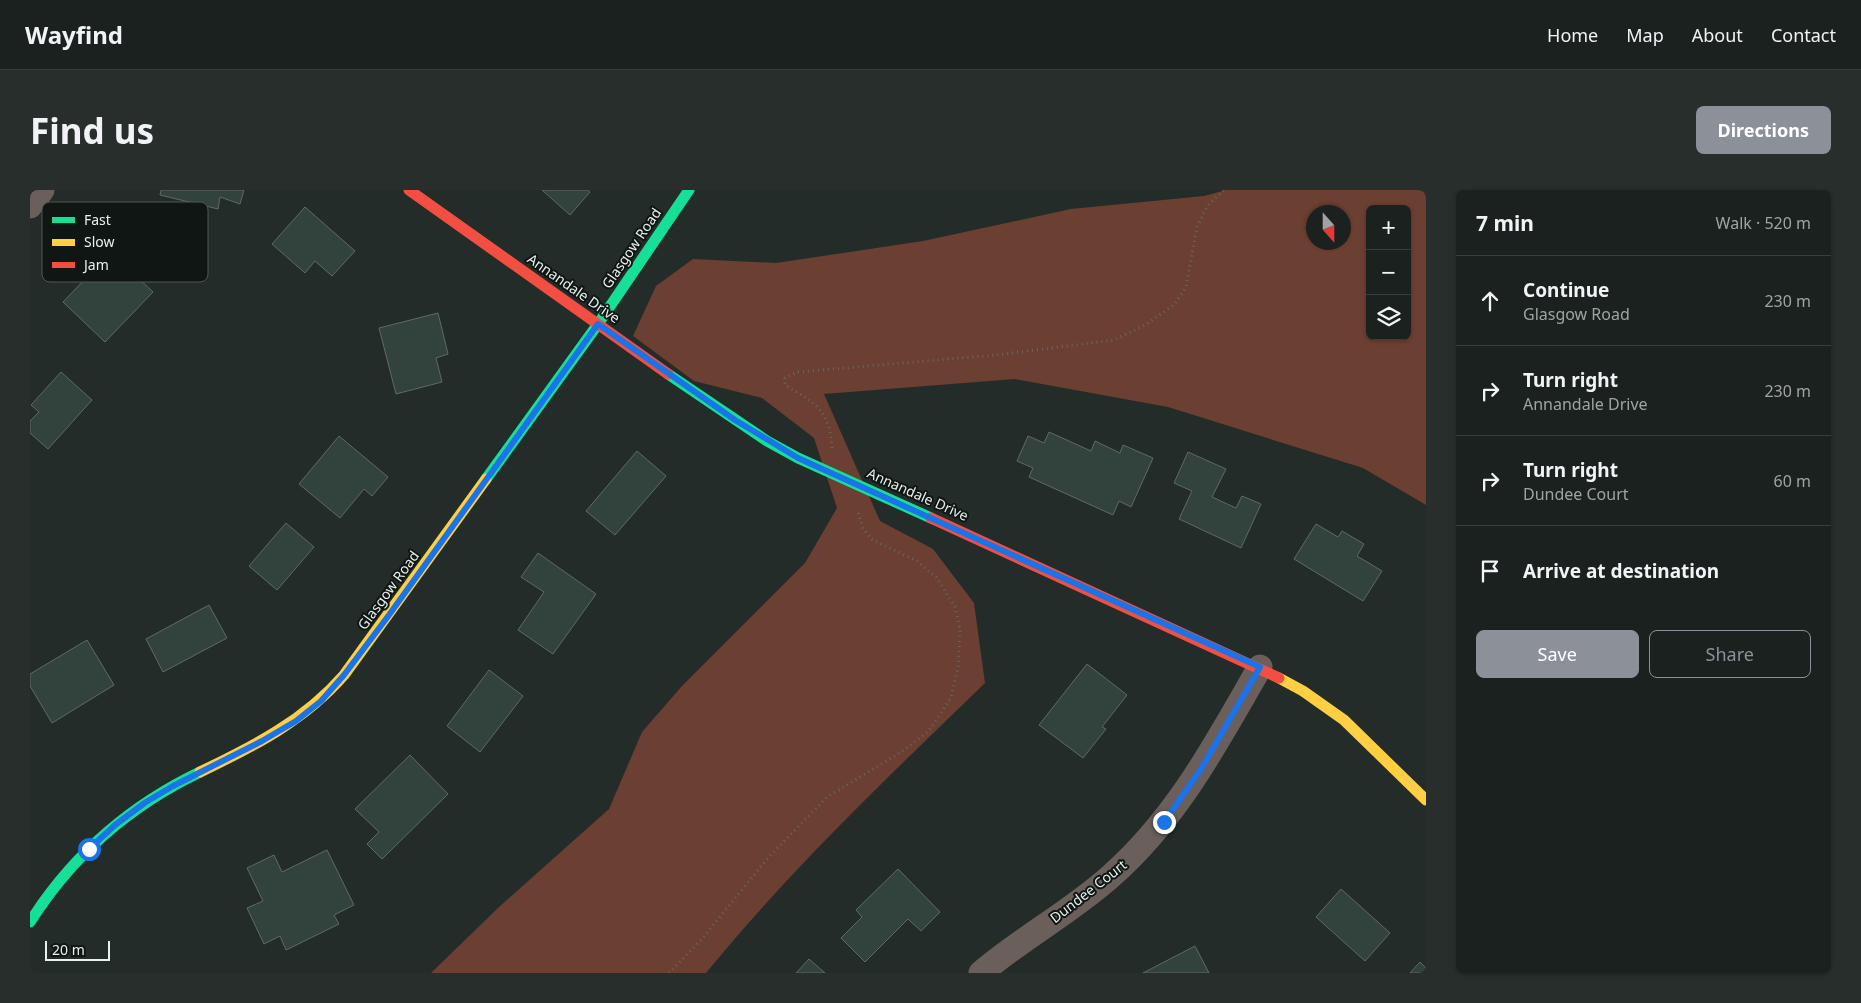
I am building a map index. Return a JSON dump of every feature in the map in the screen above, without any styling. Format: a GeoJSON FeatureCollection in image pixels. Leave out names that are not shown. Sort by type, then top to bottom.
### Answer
{"type":"FeatureCollection","features":[{"type":"Feature","properties":{"kind":"street"},"geometry":{"type":"LineString","coordinates":[[30,206],[42,190]]}},
{"type":"Feature","properties":{"kind":"street","name":"Annandale Drive"},"geometry":{"type":"LineString","coordinates":[[409,190],[735,420],[798,458],[1260,667],[1302,691],[1344,720],[1426,800]]}},
{"type":"Feature","properties":{"kind":"street","name":"Glasgow Road"},"geometry":{"type":"LineString","coordinates":[[30,922],[58,883],[89,849],[115,825],[173,786],[296,721],[321,701],[344,675],[389,615],[598,324],[689,190]]}},
{"type":"Feature","properties":{"kind":"street","name":"Dundee Court"},"geometry":{"type":"LineString","coordinates":[[981,973],[1008,950],[1110,877],[1143,846],[1164,822],[1201,769],[1260,667]]}},
{"type":"Feature","properties":{"kind":"path"},"geometry":{"type":"LineString","coordinates":[[832,456],[828,418],[808,398],[785,385],[785,378],[798,372],[996,355],[1114,340],[1146,324],[1175,304],[1186,287],[1197,227],[1208,205],[1224,190]]}},
{"type":"Feature","properties":{"kind":"path"},"geometry":{"type":"LineString","coordinates":[[669,973],[700,940],[768,858],[828,797],[898,754],[928,732],[951,698],[958,667],[960,631],[956,607],[937,578],[917,562],[871,539],[863,528],[857,507]]}},
{"type":"Feature","properties":{"kind":"shaded area"},"geometry":{"type":"Polygon","coordinates":[[[1226,190],[1426,190],[1426,505],[1363,468],[1168,407],[1015,379],[824,394],[880,521],[933,549],[974,603],[985,683],[806,860],[738,934],[706,973],[431,973],[499,907],[609,809],[642,732],[682,686],[805,563],[837,508],[814,438],[762,398],[694,381],[633,336],[656,286],[693,259],[776,263],[923,241],[1071,209],[1204,196],[1226,190]]]}},
{"type":"Feature","properties":{"kind":"building"},"geometry":{"type":"Polygon","coordinates":[[[161,190],[244,190],[240,204],[220,197],[218,209],[208,207],[208,202],[189,202],[160,195],[161,190]]]}},
{"type":"Feature","properties":{"kind":"building"},"geometry":{"type":"Polygon","coordinates":[[[542,190],[588,190],[590,192],[570,215],[542,190]]]}},
{"type":"Feature","properties":{"kind":"building"},"geometry":{"type":"Polygon","coordinates":[[[305,207],[355,251],[332,276],[315,261],[305,273],[272,244],[305,207]]]}},
{"type":"Feature","properties":{"kind":"building"},"geometry":{"type":"Polygon","coordinates":[[[82,282],[142,282],[153,292],[105,342],[63,302],[82,282]]]}},
{"type":"Feature","properties":{"kind":"building"},"geometry":{"type":"Polygon","coordinates":[[[438,313],[448,354],[436,358],[442,382],[396,394],[379,328],[438,313]]]}},
{"type":"Feature","properties":{"kind":"building"},"geometry":{"type":"Polygon","coordinates":[[[61,372],[92,400],[48,449],[30,433],[30,421],[39,412],[31,405],[61,372]]]}},
{"type":"Feature","properties":{"kind":"building"},"geometry":{"type":"Polygon","coordinates":[[[1049,432],[1091,451],[1095,441],[1120,453],[1123,445],[1153,458],[1131,507],[1119,501],[1113,515],[1029,477],[1033,468],[1017,461],[1028,436],[1044,443],[1049,432]]]}},
{"type":"Feature","properties":{"kind":"building"},"geometry":{"type":"Polygon","coordinates":[[[339,436],[388,477],[372,496],[364,489],[340,518],[299,484],[339,436]]]}},
{"type":"Feature","properties":{"kind":"building"},"geometry":{"type":"Polygon","coordinates":[[[637,451],[666,476],[615,535],[586,511],[637,451]]]}},
{"type":"Feature","properties":{"kind":"building"},"geometry":{"type":"Polygon","coordinates":[[[1188,452],[1226,469],[1212,497],[1236,508],[1242,496],[1261,504],[1241,548],[1179,519],[1192,491],[1174,483],[1188,452]]]}},
{"type":"Feature","properties":{"kind":"building"},"geometry":{"type":"Polygon","coordinates":[[[286,523],[314,547],[277,590],[249,566],[286,523]]]}},
{"type":"Feature","properties":{"kind":"building"},"geometry":{"type":"Polygon","coordinates":[[[1316,524],[1338,537],[1342,531],[1364,544],[1357,556],[1382,571],[1363,601],[1294,559],[1316,524]]]}},
{"type":"Feature","properties":{"kind":"building"},"geometry":{"type":"Polygon","coordinates":[[[538,553],[596,594],[553,654],[518,630],[544,592],[521,577],[538,553]]]}},
{"type":"Feature","properties":{"kind":"building"},"geometry":{"type":"Polygon","coordinates":[[[209,605],[227,638],[163,672],[146,639],[209,605]]]}},
{"type":"Feature","properties":{"kind":"building"},"geometry":{"type":"Polygon","coordinates":[[[87,640],[114,685],[52,723],[30,686],[30,674],[87,640]]]}},
{"type":"Feature","properties":{"kind":"building"},"geometry":{"type":"Polygon","coordinates":[[[1087,664],[1127,695],[1102,727],[1106,729],[1083,758],[1039,725],[1087,664]]]}},
{"type":"Feature","properties":{"kind":"building"},"geometry":{"type":"Polygon","coordinates":[[[489,670],[523,696],[480,752],[447,726],[489,670]]]}},
{"type":"Feature","properties":{"kind":"building"},"geometry":{"type":"Polygon","coordinates":[[[410,755],[448,794],[382,859],[367,844],[379,832],[355,809],[410,755]]]}},
{"type":"Feature","properties":{"kind":"building"},"geometry":{"type":"Polygon","coordinates":[[[327,850],[354,905],[334,915],[339,924],[286,950],[280,936],[264,944],[247,908],[263,901],[247,868],[274,855],[282,872],[327,850]]]}},
{"type":"Feature","properties":{"kind":"building"},"geometry":{"type":"Polygon","coordinates":[[[898,869],[940,912],[921,931],[908,919],[865,962],[841,938],[862,917],[856,910],[898,869]]]}},
{"type":"Feature","properties":{"kind":"building"},"geometry":{"type":"Polygon","coordinates":[[[1341,889],[1390,933],[1365,961],[1316,917],[1341,889]]]}},
{"type":"Feature","properties":{"kind":"building"},"geometry":{"type":"Polygon","coordinates":[[[1195,946],[1209,973],[1143,973],[1195,946]]]}},
{"type":"Feature","properties":{"kind":"building"},"geometry":{"type":"Polygon","coordinates":[[[809,959],[825,973],[796,973],[809,959]]]}},
{"type":"Feature","properties":{"kind":"building"},"geometry":{"type":"Polygon","coordinates":[[[1420,962],[1426,968],[1426,973],[1410,973],[1420,962]]]}},
{"type":"Feature","properties":{"kind":"traffic: fast"},"geometry":{"type":"LineString","coordinates":[[486,479],[598,324],[689,190]]}},
{"type":"Feature","properties":{"kind":"traffic: fast"},"geometry":{"type":"LineString","coordinates":[[668,374],[767,441],[798,458],[931,518]]}},
{"type":"Feature","properties":{"kind":"traffic: fast"},"geometry":{"type":"LineString","coordinates":[[30,922],[64,876],[104,835],[149,800],[200,772]]}},
{"type":"Feature","properties":{"kind":"traffic: slow"},"geometry":{"type":"LineString","coordinates":[[200,772],[277,731],[312,706],[329,691],[344,675],[486,479]]}},
{"type":"Feature","properties":{"kind":"traffic: slow"},"geometry":{"type":"LineString","coordinates":[[1279,678],[1303,691],[1344,720],[1426,800]]}},
{"type":"Feature","properties":{"kind":"traffic: jam"},"geometry":{"type":"LineString","coordinates":[[409,190],[668,374]]}},
{"type":"Feature","properties":{"kind":"traffic: jam"},"geometry":{"type":"LineString","coordinates":[[931,518],[1279,678]]}},
{"type":"Feature","properties":{"kind":"route"},"geometry":{"type":"LineString","coordinates":[[89,849],[115,825],[146,802],[173,786],[262,741],[296,721],[321,701],[344,675],[389,615],[598,324],[735,420],[798,458],[830,470],[1260,667],[1201,769],[1164,822]]}}]}
